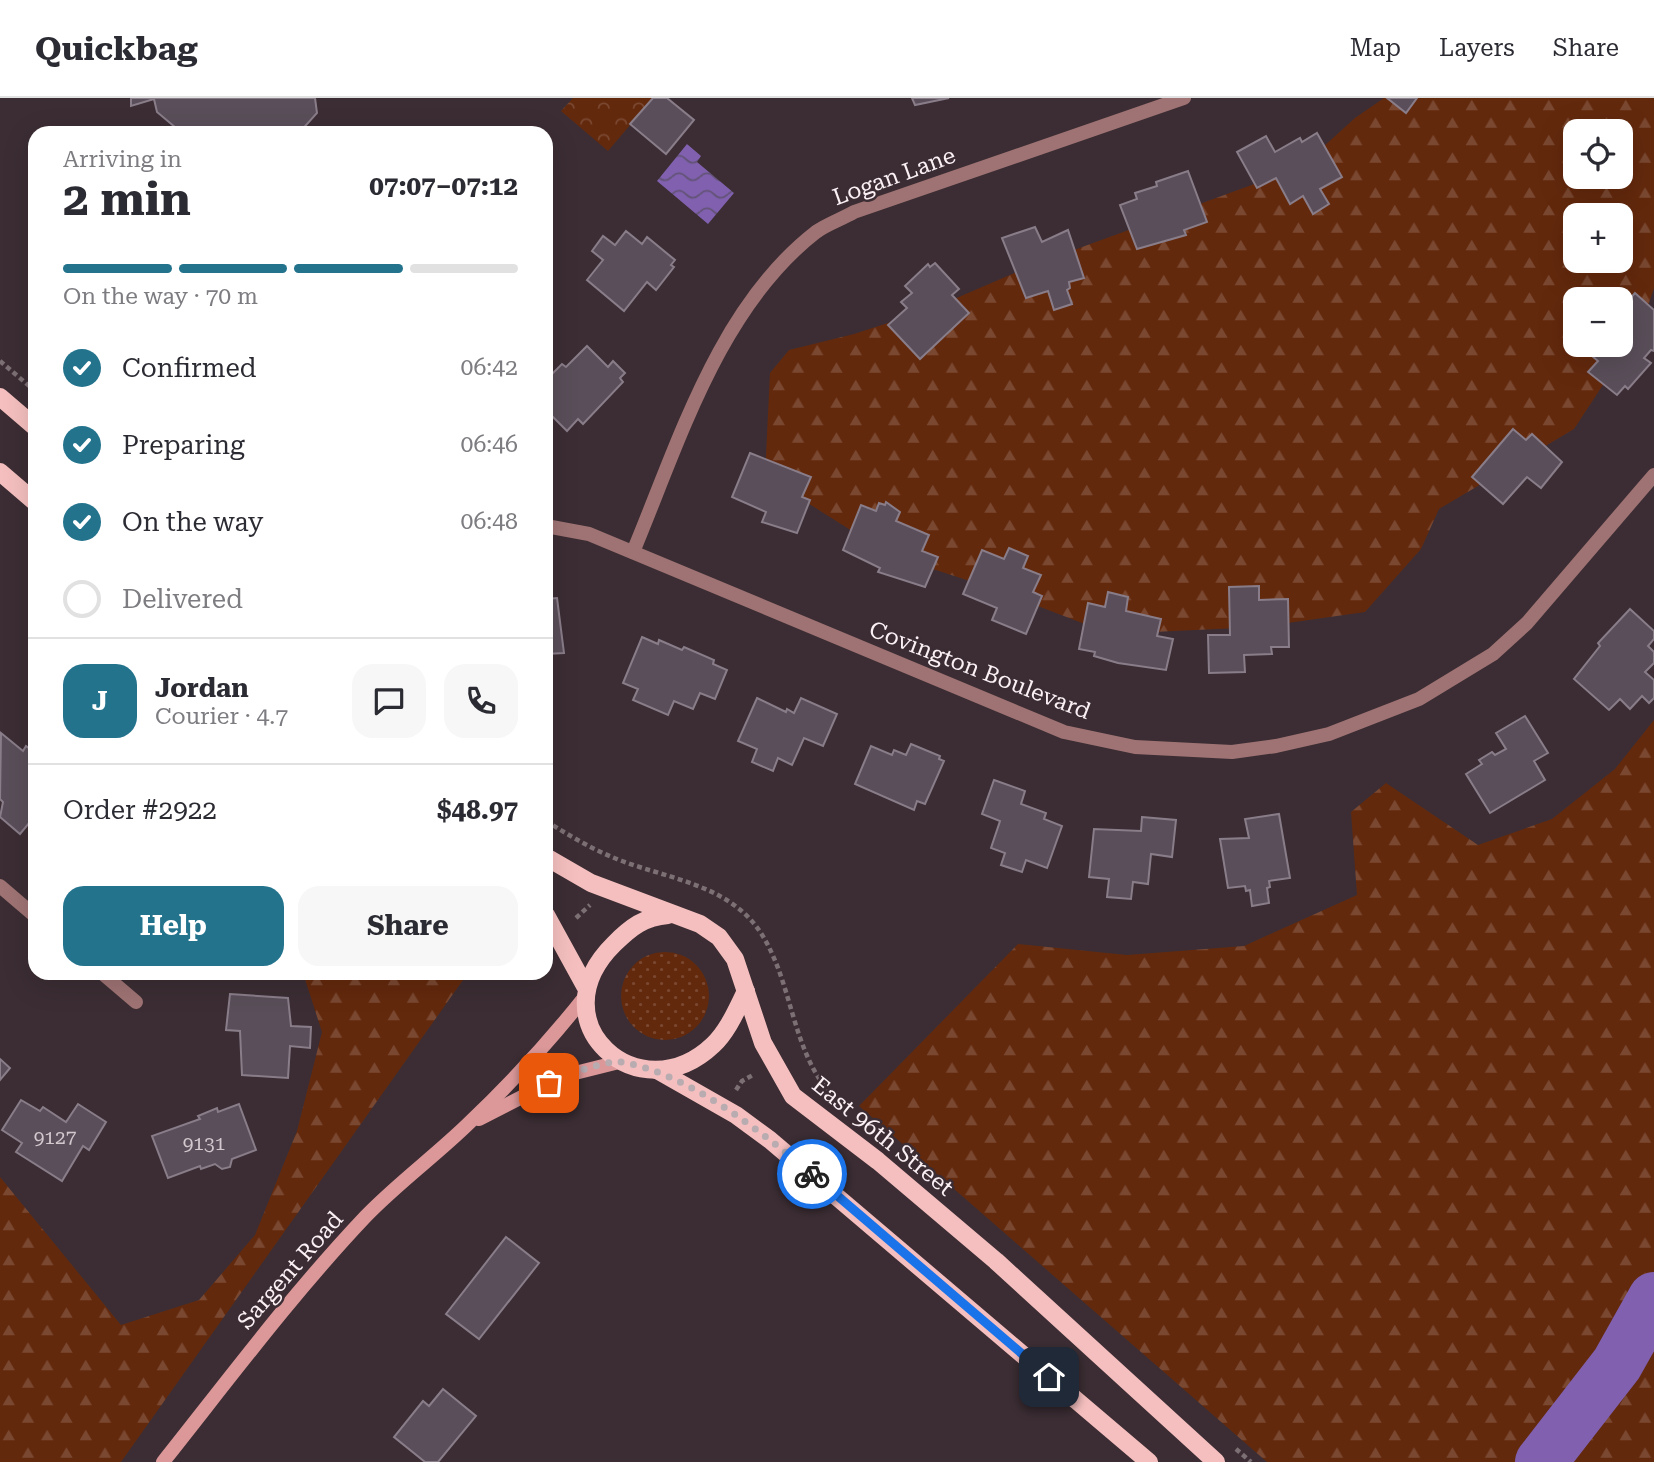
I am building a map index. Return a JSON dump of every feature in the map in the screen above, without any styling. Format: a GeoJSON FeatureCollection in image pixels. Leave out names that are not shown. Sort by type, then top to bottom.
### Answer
{"type":"FeatureCollection","features":[{"type":"Feature","properties":{"kind":"main road"},"geometry":{"type":"LineString","coordinates":[[0,397],[28,421]]}},
{"type":"Feature","properties":{"kind":"main road"},"geometry":{"type":"LineString","coordinates":[[0,472],[28,496]]}},
{"type":"Feature","properties":{"kind":"main road","name":"East 96th Street"},"geometry":{"type":"LineString","coordinates":[[553,861],[591,883],[710,929],[728,947],[768,1056],[793,1097],[878,1161],[996,1261],[1216,1462]]}},
{"type":"Feature","properties":{"kind":"main road"},"geometry":{"type":"LineString","coordinates":[[584,993],[601,957],[636,923],[652,916],[674,915]]}},
{"type":"Feature","properties":{"kind":"main road"},"geometry":{"type":"LineString","coordinates":[[553,929],[584,993],[596,1038],[619,1062],[657,1070],[736,1115],[763,1135],[1149,1462]]}},
{"type":"Feature","properties":{"kind":"main road"},"geometry":{"type":"LineString","coordinates":[[657,1070],[694,1058],[712,1046],[746,991]]}},
{"type":"Feature","properties":{"kind":"street","name":"Logan Lane"},"geometry":{"type":"LineString","coordinates":[[633,552],[737,316],[760,286],[818,230],[854,212],[1184,98]]}},
{"type":"Feature","properties":{"kind":"street","name":"Covington Boulevard"},"geometry":{"type":"LineString","coordinates":[[553,527],[589,534],[957,690],[1064,732],[1135,747],[1232,752],[1276,746],[1329,734],[1377,717],[1419,699],[1493,654],[1527,622],[1654,475]]}},
{"type":"Feature","properties":{"kind":"street"},"geometry":{"type":"LineString","coordinates":[[0,886],[28,910]]}},
{"type":"Feature","properties":{"kind":"street"},"geometry":{"type":"LineString","coordinates":[[110,980],[136,1002]]}},
{"type":"Feature","properties":{"kind":"street","name":"Sargent Road"},"geometry":{"type":"LineString","coordinates":[[163,1462],[274,1321],[348,1236],[405,1179],[468,1124],[559,1029],[584,993]]}},
{"type":"Feature","properties":{"kind":"street","name":"Sargent Road"},"geometry":{"type":"LineString","coordinates":[[468,1124],[563,1076],[619,1062]]}},
{"type":"Feature","properties":{"kind":"path"},"geometry":{"type":"LineString","coordinates":[[0,361],[28,385]]}},
{"type":"Feature","properties":{"kind":"path"},"geometry":{"type":"LineString","coordinates":[[553,825],[619,860],[721,895],[746,914],[766,941],[799,1038],[817,1075],[832,1096]]}},
{"type":"Feature","properties":{"kind":"path"},"geometry":{"type":"LineString","coordinates":[[576,918],[587,911],[590,904]]}},
{"type":"Feature","properties":{"kind":"path"},"geometry":{"type":"LineString","coordinates":[[735,1092],[742,1081],[753,1075]]}},
{"type":"Feature","properties":{"kind":"path"},"geometry":{"type":"LineString","coordinates":[[897,1143],[947,1185]]}},
{"type":"Feature","properties":{"kind":"path"},"geometry":{"type":"LineString","coordinates":[[1227,1441],[1251,1462]]}},
{"type":"Feature","properties":{"kind":"green space"},"geometry":{"type":"Polygon","coordinates":[[[573,98],[653,98],[608,151],[561,111],[573,98]]]}},
{"type":"Feature","properties":{"kind":"green space"},"geometry":{"type":"Polygon","coordinates":[[[1384,98],[1654,98],[1654,288],[1641,327],[1633,339],[1633,287],[1563,287],[1563,357],[1621,357],[1574,429],[1439,509],[1421,549],[1365,612],[1259,627],[1111,634],[988,587],[890,555],[765,476],[770,373],[789,350],[854,334],[931,309],[1033,265],[1301,167],[1355,118],[1384,98]]]}},
{"type":"Feature","properties":{"kind":"green space"},"geometry":{"type":"Polygon","coordinates":[[[1654,720],[1654,1462],[1267,1462],[859,1106],[1018,944],[1127,955],[1244,946],[1357,895],[1351,812],[1386,783],[1478,845],[1552,819],[1615,769],[1654,720]]]}},
{"type":"Feature","properties":{"kind":"green space"},"geometry":{"type":"Polygon","coordinates":[[[656,952],[674,952],[690,959],[702,971],[709,987],[709,1005],[702,1021],[690,1033],[674,1040],[656,1040],[640,1033],[628,1021],[621,1005],[621,987],[628,971],[640,959],[656,952]]]}},
{"type":"Feature","properties":{"kind":"green space"},"geometry":{"type":"Polygon","coordinates":[[[305,980],[463,980],[121,1462],[0,1462],[0,1177],[121,1325],[199,1300],[255,1235],[297,1131],[322,1032],[305,980]]]}},
{"type":"Feature","properties":{"kind":"water"},"geometry":{"type":"Polygon","coordinates":[[[687,144],[701,156],[697,162],[734,193],[708,224],[657,181],[687,144]]]}},
{"type":"Feature","properties":{"kind":"building"},"geometry":{"type":"Polygon","coordinates":[[[131,98],[315,98],[317,113],[305,126],[174,126],[157,112],[154,99],[131,106],[131,98]]]}},
{"type":"Feature","properties":{"kind":"building"},"geometry":{"type":"Polygon","coordinates":[[[653,98],[667,98],[694,120],[666,154],[630,124],[653,98]]]}},
{"type":"Feature","properties":{"kind":"building"},"geometry":{"type":"Polygon","coordinates":[[[912,98],[949,98],[915,105],[912,98]]]}},
{"type":"Feature","properties":{"kind":"building"},"geometry":{"type":"Polygon","coordinates":[[[1387,98],[1417,98],[1406,113],[1387,98]]]}},
{"type":"Feature","properties":{"kind":"building"},"geometry":{"type":"Polygon","coordinates":[[[1317,133],[1342,177],[1320,189],[1329,204],[1313,214],[1303,196],[1290,204],[1276,178],[1257,188],[1237,152],[1266,136],[1275,152],[1300,138],[1302,142],[1317,133]]]}},
{"type":"Feature","properties":{"kind":"building"},"geometry":{"type":"Polygon","coordinates":[[[1188,171],[1207,222],[1184,230],[1186,235],[1137,249],[1120,205],[1137,199],[1135,193],[1157,186],[1156,182],[1188,171]]]}},
{"type":"Feature","properties":{"kind":"building"},"geometry":{"type":"Polygon","coordinates":[[[1035,227],[1042,242],[1068,230],[1084,278],[1069,282],[1070,288],[1067,290],[1072,304],[1054,310],[1048,291],[1026,298],[1002,238],[1035,227]]]}},
{"type":"Feature","properties":{"kind":"building"},"geometry":{"type":"Polygon","coordinates":[[[626,231],[642,244],[647,237],[675,260],[671,265],[674,267],[656,290],[647,282],[624,311],[587,280],[603,260],[592,251],[603,236],[615,245],[626,231]]]}},
{"type":"Feature","properties":{"kind":"building"},"geometry":{"type":"Polygon","coordinates":[[[935,263],[959,289],[952,295],[969,313],[920,359],[888,325],[907,308],[901,302],[912,293],[905,286],[928,264],[930,267],[935,263]]]}},
{"type":"Feature","properties":{"kind":"building"},"geometry":{"type":"Polygon","coordinates":[[[1635,293],[1654,310],[1654,351],[1651,350],[1644,358],[1651,363],[1628,389],[1625,386],[1617,395],[1588,372],[1598,361],[1593,357],[1633,357],[1635,293]]]}},
{"type":"Feature","properties":{"kind":"building"},"geometry":{"type":"Polygon","coordinates":[[[587,346],[608,367],[613,361],[625,373],[620,378],[623,382],[583,424],[578,419],[567,431],[553,417],[553,373],[562,364],[566,367],[587,346]]]}},
{"type":"Feature","properties":{"kind":"building"},"geometry":{"type":"Polygon","coordinates":[[[1513,429],[1526,440],[1532,434],[1562,462],[1541,488],[1527,477],[1503,504],[1472,477],[1513,429]]]}},
{"type":"Feature","properties":{"kind":"building"},"geometry":{"type":"Polygon","coordinates":[[[750,453],[811,477],[802,497],[810,500],[797,533],[762,522],[766,512],[732,497],[750,453]]]}},
{"type":"Feature","properties":{"kind":"building"},"geometry":{"type":"Polygon","coordinates":[[[886,502],[900,512],[896,521],[929,535],[922,551],[938,557],[925,587],[878,572],[880,568],[843,550],[861,505],[876,511],[879,503],[885,505],[886,502]]]}},
{"type":"Feature","properties":{"kind":"building"},"geometry":{"type":"Polygon","coordinates":[[[1009,548],[1028,556],[1023,568],[1041,575],[1033,592],[1042,596],[1026,634],[992,620],[997,608],[963,594],[982,550],[1004,559],[1009,548]]]}},
{"type":"Feature","properties":{"kind":"building"},"geometry":{"type":"Polygon","coordinates":[[[1259,586],[1259,600],[1288,599],[1289,647],[1271,647],[1272,654],[1244,655],[1245,672],[1209,673],[1208,635],[1230,635],[1229,587],[1259,586]]]}},
{"type":"Feature","properties":{"kind":"building"},"geometry":{"type":"Polygon","coordinates":[[[1108,592],[1128,597],[1126,611],[1161,619],[1157,636],[1173,639],[1166,670],[1118,663],[1094,656],[1095,652],[1079,649],[1088,603],[1105,607],[1108,592]]]}},
{"type":"Feature","properties":{"kind":"building"},"geometry":{"type":"Polygon","coordinates":[[[553,598],[557,598],[564,653],[553,654],[553,598]]]}},
{"type":"Feature","properties":{"kind":"building"},"geometry":{"type":"Polygon","coordinates":[[[1630,609],[1654,631],[1654,639],[1648,646],[1654,652],[1654,663],[1645,672],[1654,680],[1654,698],[1649,703],[1642,696],[1630,709],[1620,699],[1609,710],[1574,679],[1600,646],[1598,643],[1630,609]]]}},
{"type":"Feature","properties":{"kind":"building"},"geometry":{"type":"Polygon","coordinates":[[[642,637],[658,644],[659,640],[682,650],[684,647],[714,660],[713,664],[727,670],[715,699],[700,693],[693,709],[674,701],[668,715],[633,700],[638,689],[623,683],[642,637]]]}},
{"type":"Feature","properties":{"kind":"building"},"geometry":{"type":"Polygon","coordinates":[[[757,698],[794,713],[801,698],[837,714],[823,746],[804,738],[792,765],[778,758],[773,771],[752,762],[757,749],[738,741],[757,698]]]}},
{"type":"Feature","properties":{"kind":"building"},"geometry":{"type":"Polygon","coordinates":[[[1525,716],[1548,753],[1534,761],[1545,780],[1490,813],[1466,774],[1482,764],[1479,760],[1492,752],[1495,755],[1506,749],[1496,733],[1525,716]]]}},
{"type":"Feature","properties":{"kind":"building"},"geometry":{"type":"Polygon","coordinates":[[[1,733],[23,751],[26,746],[28,748],[28,824],[20,834],[0,817],[3,802],[0,799],[1,733]]]}},
{"type":"Feature","properties":{"kind":"building"},"geometry":{"type":"Polygon","coordinates":[[[911,744],[940,756],[939,759],[944,761],[925,804],[917,801],[914,810],[855,784],[871,746],[892,755],[894,750],[906,755],[911,744]]]}},
{"type":"Feature","properties":{"kind":"building"},"geometry":{"type":"Polygon","coordinates":[[[994,780],[1025,791],[1021,804],[1046,813],[1044,819],[1062,826],[1047,868],[1026,860],[1022,872],[1001,865],[1005,853],[991,848],[1000,821],[982,814],[994,780]]]}},
{"type":"Feature","properties":{"kind":"building"},"geometry":{"type":"Polygon","coordinates":[[[1279,814],[1290,878],[1269,881],[1269,903],[1252,906],[1250,890],[1246,891],[1245,886],[1228,888],[1220,839],[1249,838],[1245,819],[1279,814]]]}},
{"type":"Feature","properties":{"kind":"building"},"geometry":{"type":"Polygon","coordinates":[[[1142,817],[1176,820],[1172,857],[1151,854],[1148,884],[1133,882],[1131,899],[1107,897],[1109,879],[1089,877],[1094,829],[1141,831],[1142,817]]]}},
{"type":"Feature","properties":{"kind":"building"},"geometry":{"type":"Polygon","coordinates":[[[230,994],[288,998],[291,1026],[311,1027],[310,1048],[290,1046],[288,1078],[242,1075],[240,1031],[226,1030],[230,994]]]}},
{"type":"Feature","properties":{"kind":"building"},"geometry":{"type":"Polygon","coordinates":[[[0,1059],[10,1068],[0,1080],[0,1059]]]}},
{"type":"Feature","properties":{"kind":"building"},"geometry":{"type":"Polygon","coordinates":[[[21,1100],[40,1111],[43,1107],[66,1122],[78,1104],[106,1122],[89,1150],[83,1146],[62,1181],[16,1152],[22,1143],[2,1130],[21,1100]]]}},
{"type":"Feature","properties":{"kind":"building"},"geometry":{"type":"Polygon","coordinates":[[[239,1104],[256,1150],[232,1159],[230,1167],[222,1169],[215,1164],[201,1169],[200,1166],[168,1178],[152,1136],[200,1119],[198,1116],[217,1108],[218,1112],[239,1104]]]}},
{"type":"Feature","properties":{"kind":"building"},"geometry":{"type":"Polygon","coordinates":[[[506,1237],[539,1263],[479,1339],[446,1314],[506,1237]]]}},
{"type":"Feature","properties":{"kind":"building"},"geometry":{"type":"Polygon","coordinates":[[[443,1389],[476,1416],[438,1462],[425,1462],[394,1437],[423,1401],[429,1406],[443,1389]]]}},
{"type":"Feature","properties":{"kind":"waterway"},"geometry":{"type":"LineString","coordinates":[[1541,1462],[1617,1364],[1654,1298]]}},
{"type":"Feature","properties":{"kind":"way so far"},"geometry":{"type":"LineString","coordinates":[[549,1083],[563,1076],[619,1062],[657,1070],[736,1115],[812,1174]]}},
{"type":"Feature","properties":{"kind":"route"},"geometry":{"type":"LineString","coordinates":[[812,1174],[1049,1377]]}}]}
